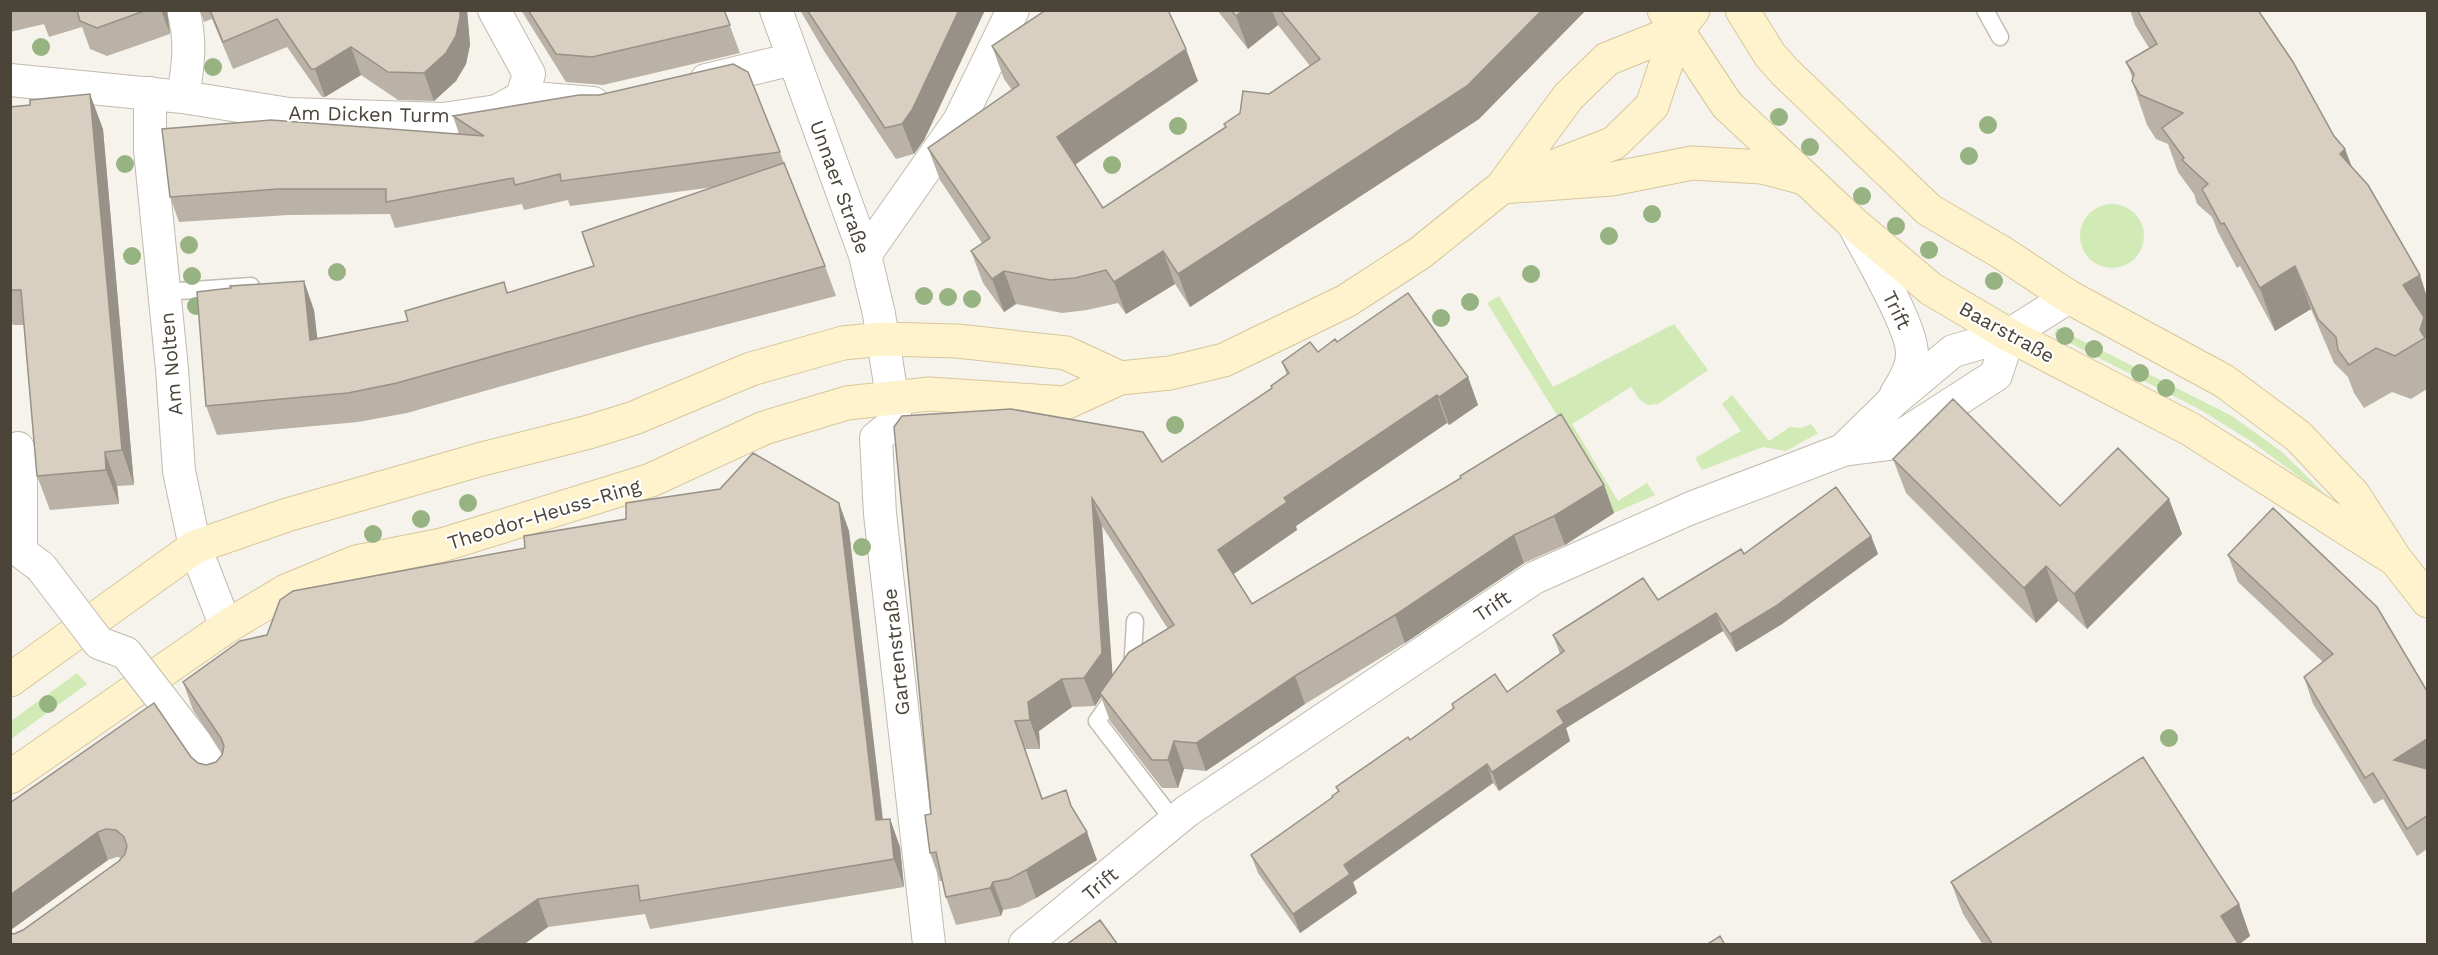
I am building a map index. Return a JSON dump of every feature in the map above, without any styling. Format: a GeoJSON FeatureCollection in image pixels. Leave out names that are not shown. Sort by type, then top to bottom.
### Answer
{"type":"FeatureCollection","features":[{"type":"Feature","properties":{"kind":"main road","name":"Baarstraße"},"geometry":{"type":"LineString","coordinates":[[1742,10],[1765,48],[1785,72],[1929,210],[2001,252],[2069,297],[2224,381],[2298,436],[2352,494],[2396,560],[2427,601]]}},
{"type":"Feature","properties":{"kind":"main road","name":"Baarstraße"},"geometry":{"type":"LineString","coordinates":[[1678,17],[1727,105],[1853,223],[1931,288],[2009,335],[2190,429],[2396,560]]}},
{"type":"Feature","properties":{"kind":"main road","name":"Theodor-Heuss-Ring"},"geometry":{"type":"LineString","coordinates":[[10,680],[195,547],[297,512],[482,459],[589,432],[634,417],[751,369],[843,343],[929,394],[1065,403],[1120,378],[1170,373],[1224,360],[1346,301],[1420,254],[1502,187],[1568,97],[1607,59],[1678,17]]}},
{"type":"Feature","properties":{"kind":"main road","name":"Theodor-Heuss-Ring"},"geometry":{"type":"LineString","coordinates":[[1502,187],[1614,143],[1652,106],[1678,17]]}},
{"type":"Feature","properties":{"kind":"main road"},"geometry":{"type":"LineString","coordinates":[[1502,187],[1612,179],[1692,163],[1762,167],[1803,178]]}},
{"type":"Feature","properties":{"kind":"main road","name":"Theodor-Heuss-Ring"},"geometry":{"type":"LineString","coordinates":[[10,777],[226,627],[286,591],[356,562],[442,545],[651,480],[764,428],[847,404],[888,368],[957,341],[1066,353],[1120,378]]}},
{"type":"Feature","properties":{"kind":"street"},"geometry":{"type":"LineString","coordinates":[[183,10],[188,27],[189,60],[183,97]]}},
{"type":"Feature","properties":{"kind":"street"},"geometry":{"type":"LineString","coordinates":[[494,10],[529,74],[522,97],[604,103],[616,101]]}},
{"type":"Feature","properties":{"kind":"street","name":"Unnaer Straße"},"geometry":{"type":"LineString","coordinates":[[776,10],[865,255],[888,368]]}},
{"type":"Feature","properties":{"kind":"street"},"geometry":{"type":"LineString","coordinates":[[865,255],[959,121],[1013,10]]}},
{"type":"Feature","properties":{"kind":"street"},"geometry":{"type":"LineString","coordinates":[[674,88],[793,59]]}},
{"type":"Feature","properties":{"kind":"street","name":"Am Dicken Turm"},"geometry":{"type":"LineString","coordinates":[[10,80],[183,97],[289,114],[443,119],[497,111],[522,97]]}},
{"type":"Feature","properties":{"kind":"street","name":"Am Nolten"},"geometry":{"type":"LineString","coordinates":[[150,93],[150,150],[165,292],[179,471],[195,547],[226,627]]}},
{"type":"Feature","properties":{"kind":"street","name":"Trift"},"geometry":{"type":"LineString","coordinates":[[1853,223],[1909,333],[1912,356],[1905,378],[1893,400]]}},
{"type":"Feature","properties":{"kind":"street","name":"Trift"},"geometry":{"type":"LineString","coordinates":[[1843,450],[1893,400],[1953,351],[2009,335],[2069,297]]}},
{"type":"Feature","properties":{"kind":"street","name":"Trift"},"geometry":{"type":"LineString","coordinates":[[1025,945],[1187,811],[1534,578],[1691,508],[1843,450],[1889,444],[1996,375],[2009,335]]}},
{"type":"Feature","properties":{"kind":"street","name":"Gartenstraße"},"geometry":{"type":"LineString","coordinates":[[888,368],[896,422],[876,438],[880,514],[929,945]]}},
{"type":"Feature","properties":{"kind":"street"},"geometry":{"type":"LineString","coordinates":[[17,458],[38,519]]}},
{"type":"Feature","properties":{"kind":"street"},"geometry":{"type":"LineString","coordinates":[[17,458],[21,552],[41,567],[99,643],[126,653],[195,742],[216,775]]}},
{"type":"Feature","properties":{"kind":"lane"},"geometry":{"type":"LineString","coordinates":[[1987,14],[2000,37]]}},
{"type":"Feature","properties":{"kind":"lane"},"geometry":{"type":"LineString","coordinates":[[165,292],[268,284]]}},
{"type":"Feature","properties":{"kind":"lane"},"geometry":{"type":"LineString","coordinates":[[1135,621],[1132,672],[1097,720],[1174,821]]}},
{"type":"Feature","properties":{"kind":"green space"},"geometry":{"type":"Polygon","coordinates":[[[2112,204],[2130,210],[2138,218],[2144,236],[2138,254],[2130,262],[2112,268],[2094,262],[2086,254],[2080,236],[2086,218],[2094,210],[2112,204]]]}},
{"type":"Feature","properties":{"kind":"green space"},"geometry":{"type":"Polygon","coordinates":[[[1499,296],[1553,387],[1674,324],[1708,370],[1658,404],[1648,405],[1640,400],[1631,387],[1572,424],[1618,501],[1647,483],[1655,495],[1614,513],[1571,442],[1567,431],[1487,303],[1499,296]]]}},
{"type":"Feature","properties":{"kind":"green space"},"geometry":{"type":"Polygon","coordinates":[[[2057,328],[2232,416],[2282,452],[2331,500],[2252,442],[2201,410],[2054,335],[2057,328]]]}},
{"type":"Feature","properties":{"kind":"green space"},"geometry":{"type":"Polygon","coordinates":[[[1732,395],[1769,441],[1790,427],[1801,428],[1811,424],[1818,433],[1786,451],[1763,447],[1702,470],[1695,458],[1741,431],[1722,404],[1732,395]]]}},
{"type":"Feature","properties":{"kind":"green space"},"geometry":{"type":"Polygon","coordinates":[[[77,673],[87,684],[11,739],[11,721],[77,673]]]}},
{"type":"Feature","properties":{"kind":"building"},"geometry":{"type":"Polygon","coordinates":[[[77,10],[147,10],[97,28],[80,21],[77,10]]]}},
{"type":"Feature","properties":{"kind":"building"},"geometry":{"type":"Polygon","coordinates":[[[210,10],[460,10],[460,17],[456,36],[446,53],[424,73],[388,72],[351,47],[315,69],[311,69],[277,19],[223,42],[210,10]]]}},
{"type":"Feature","properties":{"kind":"building"},"geometry":{"type":"Polygon","coordinates":[[[528,10],[724,10],[730,25],[592,57],[556,54],[528,10]]]}},
{"type":"Feature","properties":{"kind":"building"},"geometry":{"type":"Polygon","coordinates":[[[807,10],[959,10],[912,110],[902,124],[885,128],[807,10]]]}},
{"type":"Feature","properties":{"kind":"building"},"geometry":{"type":"Polygon","coordinates":[[[1046,10],[1168,10],[1186,49],[1057,137],[1103,208],[1226,127],[1224,124],[1240,113],[1243,91],[1269,94],[1320,59],[1280,10],[1542,10],[1467,86],[1178,274],[1163,251],[1114,282],[1106,270],[1075,278],[1050,280],[1004,271],[992,279],[971,251],[990,238],[928,148],[1019,85],[992,46],[1046,10]]]}},
{"type":"Feature","properties":{"kind":"building"},"geometry":{"type":"Polygon","coordinates":[[[1231,10],[1243,10],[1236,16],[1231,10]]]}},
{"type":"Feature","properties":{"kind":"building"},"geometry":{"type":"Polygon","coordinates":[[[2137,10],[2258,10],[2293,62],[2334,136],[2345,149],[2340,154],[2368,185],[2420,275],[2403,285],[2424,317],[2420,330],[2425,338],[2395,356],[2376,348],[2349,365],[2338,350],[2336,337],[2318,319],[2295,266],[2260,288],[2202,189],[2208,184],[2182,160],[2184,158],[2162,128],[2183,113],[2140,95],[2132,81],[2134,74],[2126,62],[2157,44],[2137,10]]]}},
{"type":"Feature","properties":{"kind":"building"},"geometry":{"type":"Polygon","coordinates":[[[733,64],[748,72],[780,152],[561,181],[560,174],[515,185],[513,178],[386,202],[386,189],[278,189],[170,197],[162,129],[271,120],[484,136],[453,116],[579,95],[599,95],[733,64]]]}},
{"type":"Feature","properties":{"kind":"building"},"geometry":{"type":"Polygon","coordinates":[[[90,94],[122,450],[105,452],[106,470],[37,476],[21,290],[10,290],[10,107],[30,105],[30,100],[90,94]]]}},
{"type":"Feature","properties":{"kind":"building"},"geometry":{"type":"Polygon","coordinates":[[[784,163],[825,266],[397,383],[348,393],[206,406],[197,292],[231,288],[230,286],[304,281],[310,340],[408,321],[405,311],[504,282],[507,293],[594,266],[582,232],[784,163]]]}},
{"type":"Feature","properties":{"kind":"building"},"geometry":{"type":"Polygon","coordinates":[[[1408,293],[1468,377],[1439,397],[1437,395],[1284,498],[1287,502],[1218,550],[1252,604],[1461,478],[1460,476],[1561,414],[1604,485],[1554,516],[1514,535],[1395,615],[1295,676],[1196,743],[1174,741],[1168,760],[1152,760],[1100,693],[1129,652],[1174,625],[1092,498],[1102,653],[1084,678],[1062,679],[1028,702],[1030,720],[1015,721],[1042,799],[1066,790],[1071,806],[1087,832],[1026,870],[1009,879],[993,882],[990,888],[946,897],[936,852],[930,853],[925,815],[931,814],[894,427],[902,416],[1011,409],[1143,432],[1162,462],[1272,388],[1271,386],[1289,373],[1282,362],[1310,342],[1318,352],[1335,339],[1337,342],[1408,293]]]}},
{"type":"Feature","properties":{"kind":"building"},"geometry":{"type":"Polygon","coordinates":[[[1953,399],[2060,506],[2118,448],[2169,499],[2074,594],[2046,566],[2024,588],[1893,459],[1953,399]]]}},
{"type":"Feature","properties":{"kind":"building"},"geometry":{"type":"Polygon","coordinates":[[[753,453],[839,503],[876,820],[890,819],[894,859],[640,901],[638,885],[538,899],[471,945],[10,945],[10,933],[14,934],[23,930],[119,861],[125,854],[127,846],[124,837],[116,830],[106,829],[98,832],[10,895],[10,803],[154,703],[191,757],[198,763],[206,765],[216,762],[222,755],[224,746],[221,738],[183,682],[240,641],[267,635],[280,600],[293,591],[525,548],[524,536],[626,519],[626,503],[720,489],[753,453]]]}},
{"type":"Feature","properties":{"kind":"building"},"geometry":{"type":"Polygon","coordinates":[[[1836,487],[1871,536],[1776,606],[1730,634],[1716,613],[1557,711],[1564,723],[1492,772],[1487,764],[1344,865],[1350,874],[1293,914],[1251,855],[1333,797],[1339,791],[1336,787],[1408,737],[1410,740],[1454,708],[1452,704],[1495,674],[1507,692],[1564,651],[1553,635],[1643,578],[1658,600],[1741,549],[1744,554],[1836,487]]]}},
{"type":"Feature","properties":{"kind":"building"},"geometry":{"type":"Polygon","coordinates":[[[2273,508],[2377,607],[2427,691],[2427,739],[2394,760],[2427,769],[2427,816],[2407,829],[2373,773],[2365,778],[2304,677],[2333,654],[2228,555],[2273,508]]]}},
{"type":"Feature","properties":{"kind":"building"},"geometry":{"type":"Polygon","coordinates":[[[2143,757],[2239,904],[2221,916],[2239,945],[1993,945],[1951,882],[2143,757]]]}},
{"type":"Feature","properties":{"kind":"building"},"geometry":{"type":"Polygon","coordinates":[[[1100,920],[1118,945],[1066,945],[1100,920]]]}},
{"type":"Feature","properties":{"kind":"building"},"geometry":{"type":"Polygon","coordinates":[[[1720,936],[1725,945],[1706,945],[1720,936]]]}}]}
